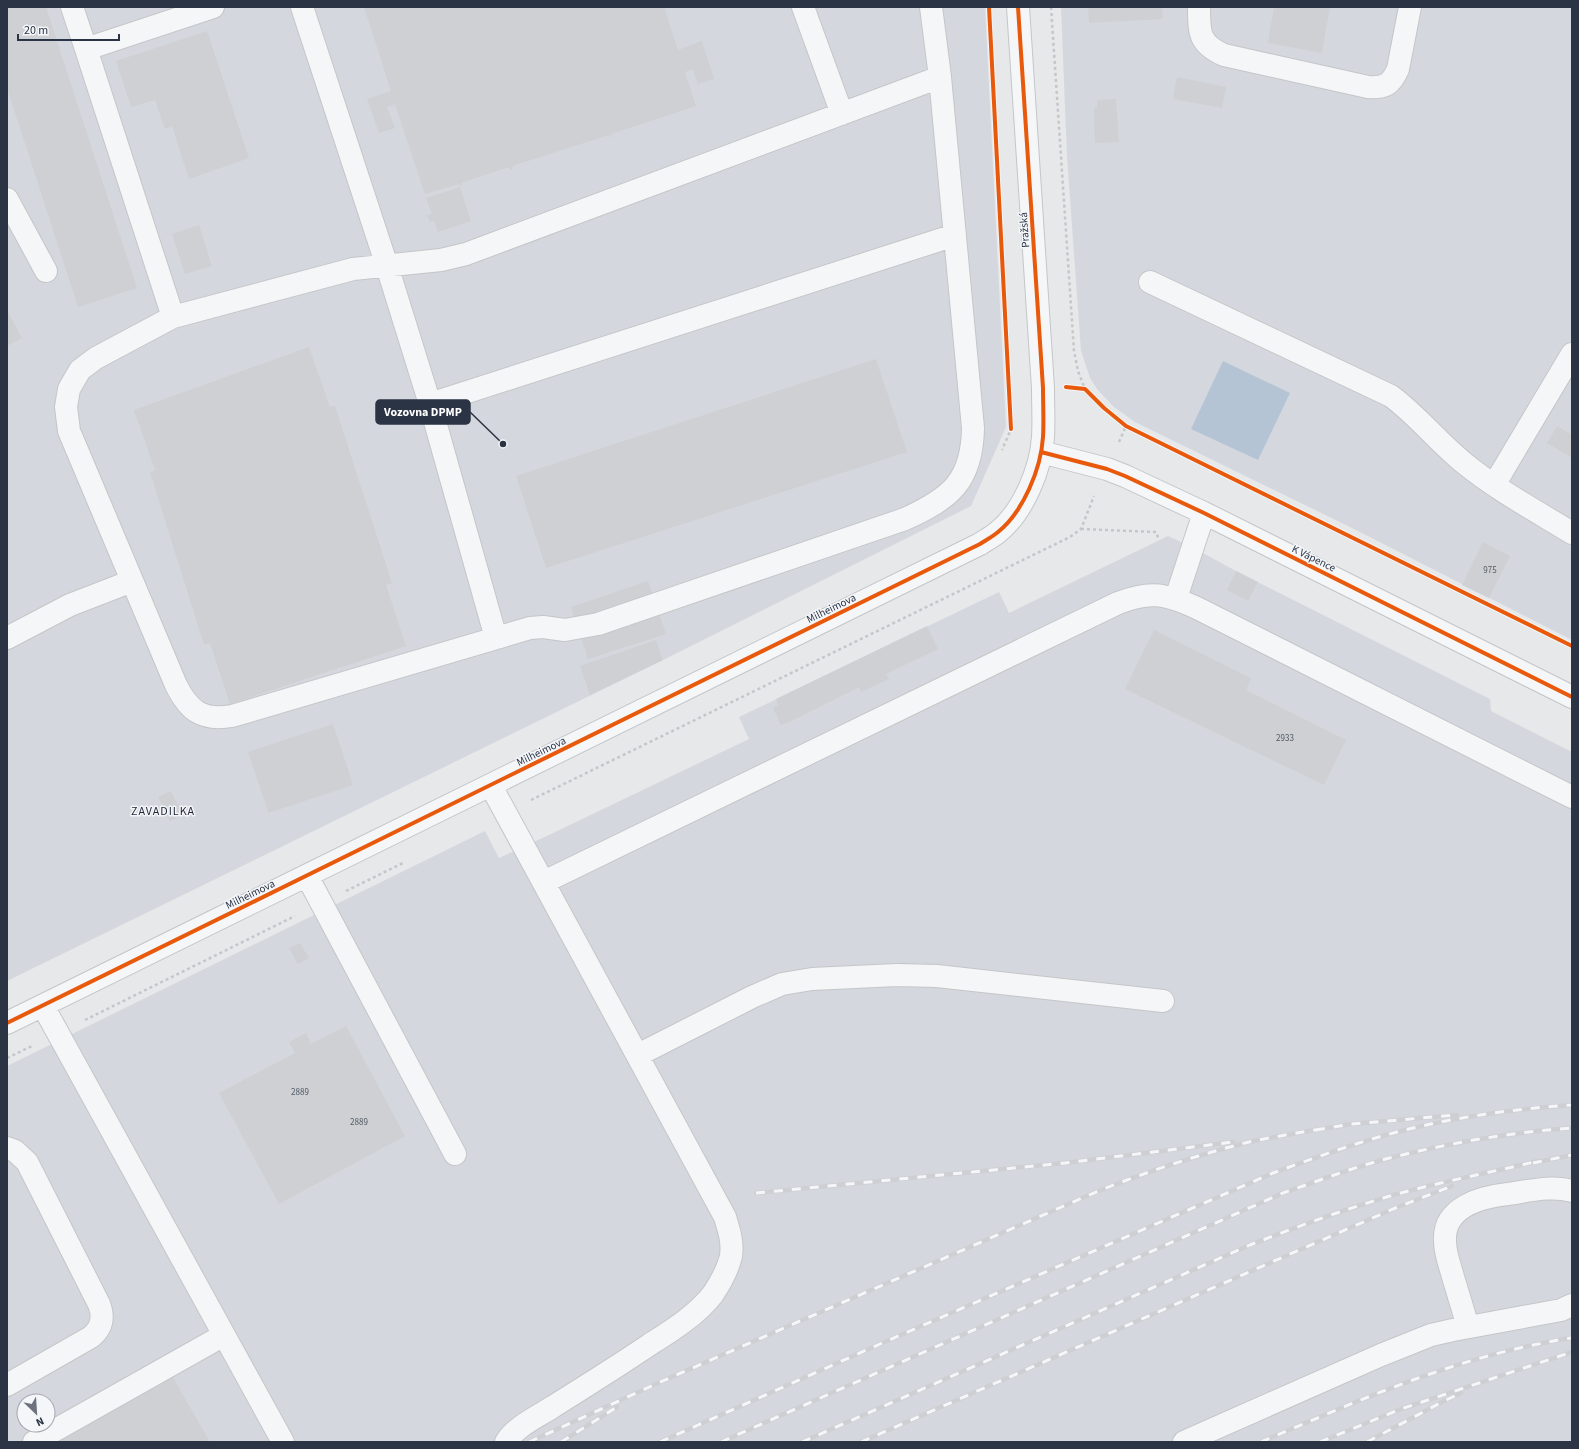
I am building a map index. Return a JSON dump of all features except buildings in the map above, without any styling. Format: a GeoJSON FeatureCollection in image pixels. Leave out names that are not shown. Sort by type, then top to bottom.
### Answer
{"type":"FeatureCollection","features":[{"type":"Feature","properties":{"kind":"street"},"geometry":{"type":"LineString","coordinates":[[72,7],[173,317]]}},
{"type":"Feature","properties":{"kind":"street"},"geometry":{"type":"LineString","coordinates":[[86,49],[212,7]]}},
{"type":"Feature","properties":{"kind":"street"},"geometry":{"type":"LineString","coordinates":[[302,7],[387,266],[430,404],[496,638]]}},
{"type":"Feature","properties":{"kind":"street"},"geometry":{"type":"LineString","coordinates":[[804,7],[842,114]]}},
{"type":"Feature","properties":{"kind":"street"},"geometry":{"type":"LineString","coordinates":[[931,7],[940,77],[974,428],[973,443],[966,470],[960,480],[942,499],[929,508],[905,519],[598,624],[565,630],[544,627],[530,628],[232,716],[221,718],[202,716],[187,704],[180,695],[69,431],[66,407],[69,389],[80,370],[96,358],[173,317],[353,269],[442,260],[466,254],[940,77]]}},
{"type":"Feature","properties":{"kind":"street","name":"Pražská"},"geometry":{"type":"LineString","coordinates":[[1018,7],[1043,388],[1043,439],[1041,452]]}},
{"type":"Feature","properties":{"kind":"street"},"geometry":{"type":"LineString","coordinates":[[1200,7],[1200,31],[1204,42],[1213,50],[1224,55],[1368,87],[1379,88],[1388,84],[1394,78],[1398,69],[1410,7]]}},
{"type":"Feature","properties":{"kind":"street"},"geometry":{"type":"LineString","coordinates":[[7,199],[46,271]]}},
{"type":"Feature","properties":{"kind":"street"},"geometry":{"type":"LineString","coordinates":[[430,404],[955,235]]}},
{"type":"Feature","properties":{"kind":"street"},"geometry":{"type":"LineString","coordinates":[[1150,282],[1391,396],[1405,406],[1464,463],[1494,485],[1572,533]]}},
{"type":"Feature","properties":{"kind":"street"},"geometry":{"type":"LineString","coordinates":[[1494,485],[1572,354]]}},
{"type":"Feature","properties":{"kind":"street","name":"K Vápence"},"geometry":{"type":"LineString","coordinates":[[1041,452],[1107,469],[1204,513],[1572,697]]}},
{"type":"Feature","properties":{"kind":"street","name":"Milheimova"},"geometry":{"type":"LineString","coordinates":[[7,1023],[980,544],[998,532],[1012,517],[1023,500],[1032,481],[1041,452]]}},
{"type":"Feature","properties":{"kind":"street"},"geometry":{"type":"LineString","coordinates":[[1176,598],[1204,513]]}},
{"type":"Feature","properties":{"kind":"street"},"geometry":{"type":"LineString","coordinates":[[7,638],[70,605],[132,581]]}},
{"type":"Feature","properties":{"kind":"street"},"geometry":{"type":"LineString","coordinates":[[544,882],[1118,603],[1135,596],[1153,594],[1176,598],[1572,797]]}},
{"type":"Feature","properties":{"kind":"street"},"geometry":{"type":"LineString","coordinates":[[491,786],[725,1217],[731,1236],[731,1255],[725,1274],[712,1295],[688,1318],[614,1369],[523,1426],[509,1437],[506,1442]]}},
{"type":"Feature","properties":{"kind":"street"},"geometry":{"type":"LineString","coordinates":[[307,876],[455,1154]]}},
{"type":"Feature","properties":{"kind":"street"},"geometry":{"type":"LineString","coordinates":[[638,1055],[752,996],[782,984],[812,979],[897,975],[937,976],[1163,1001]]}},
{"type":"Feature","properties":{"kind":"street"},"geometry":{"type":"LineString","coordinates":[[43,1006],[282,1442]]}},
{"type":"Feature","properties":{"kind":"street"},"geometry":{"type":"LineString","coordinates":[[7,1148],[15,1151],[27,1162],[99,1304],[102,1316],[100,1328],[91,1337],[7,1384]]}},
{"type":"Feature","properties":{"kind":"street"},"geometry":{"type":"LineString","coordinates":[[1468,1327],[1446,1254],[1446,1227],[1454,1214],[1470,1203],[1496,1195],[1553,1188],[1572,1191]]}},
{"type":"Feature","properties":{"kind":"street"},"geometry":{"type":"LineString","coordinates":[[1184,1442],[1395,1349],[1431,1335],[1561,1310],[1572,1306]]}},
{"type":"Feature","properties":{"kind":"street"},"geometry":{"type":"LineString","coordinates":[[34,1442],[224,1336]]}},
{"type":"Feature","properties":{"kind":"path"},"geometry":{"type":"LineString","coordinates":[[1051,7],[1074,351],[1078,371],[1085,389],[1104,408],[1126,426],[1572,646]]}},
{"type":"Feature","properties":{"kind":"path"},"geometry":{"type":"LineString","coordinates":[[998,179],[1011,428],[999,457]]}},
{"type":"Feature","properties":{"kind":"path"},"geometry":{"type":"LineString","coordinates":[[1066,387],[1085,389]]}},
{"type":"Feature","properties":{"kind":"path"},"geometry":{"type":"LineString","coordinates":[[1081,529],[1156,532],[1159,540]]}},
{"type":"Feature","properties":{"kind":"shaded area"},"geometry":{"type":"Polygon","coordinates":[[[7,7],[985,7],[1006,427],[971,506],[663,660],[7,981],[7,7]]]}},
{"type":"Feature","properties":{"kind":"shaded area"},"geometry":{"type":"Polygon","coordinates":[[[1061,7],[1572,7],[1572,640],[1350,527],[1135,422],[1114,407],[1097,389],[1090,378],[1081,351],[1067,156],[1061,7]]]}},
{"type":"Feature","properties":{"kind":"shaded area"},"geometry":{"type":"Polygon","coordinates":[[[1168,536],[1490,699],[1491,711],[1572,752],[1572,1442],[7,1442],[7,1066],[485,831],[499,858],[551,834],[749,739],[739,717],[999,592],[1009,613],[1168,536]]]}},
{"type":"Feature","properties":{"kind":"water"},"geometry":{"type":"Polygon","coordinates":[[[1223,361],[1290,393],[1258,460],[1191,429],[1223,361]]]}},
{"type":"Feature","properties":{"kind":"railway"},"geometry":{"type":"LineString","coordinates":[[660,1442],[880,1344],[1273,1173],[1319,1156],[1381,1136],[1441,1122],[1484,1114],[1572,1105]]}},
{"type":"Feature","properties":{"kind":"railway"},"geometry":{"type":"LineString","coordinates":[[1316,1130],[1351,1124],[1457,1115]]}},
{"type":"Feature","properties":{"kind":"railway"},"geometry":{"type":"LineString","coordinates":[[721,1442],[1283,1193],[1369,1164],[1419,1151],[1506,1135],[1572,1128]]}},
{"type":"Feature","properties":{"kind":"railway"},"geometry":{"type":"LineString","coordinates":[[529,1442],[658,1383],[1096,1192],[1172,1164],[1210,1152],[1258,1140],[1321,1129]]}},
{"type":"Feature","properties":{"kind":"railway"},"geometry":{"type":"LineString","coordinates":[[756,1193],[1065,1163],[1233,1142]]}},
{"type":"Feature","properties":{"kind":"railway"},"geometry":{"type":"LineString","coordinates":[[1533,1163],[1572,1155]]}},
{"type":"Feature","properties":{"kind":"railway"},"geometry":{"type":"LineString","coordinates":[[802,1442],[1267,1238],[1390,1196],[1427,1186],[1538,1161]]}},
{"type":"Feature","properties":{"kind":"railway"},"geometry":{"type":"LineString","coordinates":[[861,1442],[1393,1209],[1452,1186]]}},
{"type":"Feature","properties":{"kind":"railway"},"geometry":{"type":"LineString","coordinates":[[1261,1442],[1361,1400],[1429,1374],[1498,1353],[1572,1338]]}},
{"type":"Feature","properties":{"kind":"railway"},"geometry":{"type":"LineString","coordinates":[[1320,1442],[1401,1409],[1572,1352]]}},
{"type":"Feature","properties":{"kind":"railway"},"geometry":{"type":"LineString","coordinates":[[1367,1442],[1461,1393]]}},
{"type":"Feature","properties":{"kind":"railway"},"geometry":{"type":"LineString","coordinates":[[561,1442],[617,1407]]}},
{"type":"Feature","properties":{"kind":"cycle path"},"geometry":{"type":"LineString","coordinates":[[989,7],[1011,429]]}},
{"type":"Feature","properties":{"kind":"cycle path"},"geometry":{"type":"LineString","coordinates":[[7,1023],[980,544],[996,534],[1007,523],[1023,502],[1029,489],[1039,463],[1043,437],[1043,388],[1018,7]]}},
{"type":"Feature","properties":{"kind":"cycle path"},"geometry":{"type":"LineString","coordinates":[[1066,387],[1085,389],[1104,408],[1126,426],[1572,646]]}},
{"type":"Feature","properties":{"kind":"cycle path"},"geometry":{"type":"LineString","coordinates":[[1041,452],[1107,469],[1125,476],[1204,513],[1572,697]]}},
{"type":"Feature","properties":{"kind":"place","name":"Vozovna DPMP"},"geometry":{"type":"Point","coordinates":[503,444]}},
{"type":"Feature","properties":{"kind":"district","name":"ZAVADILKA"},"geometry":{"type":"Point","coordinates":[163,811]}}]}
